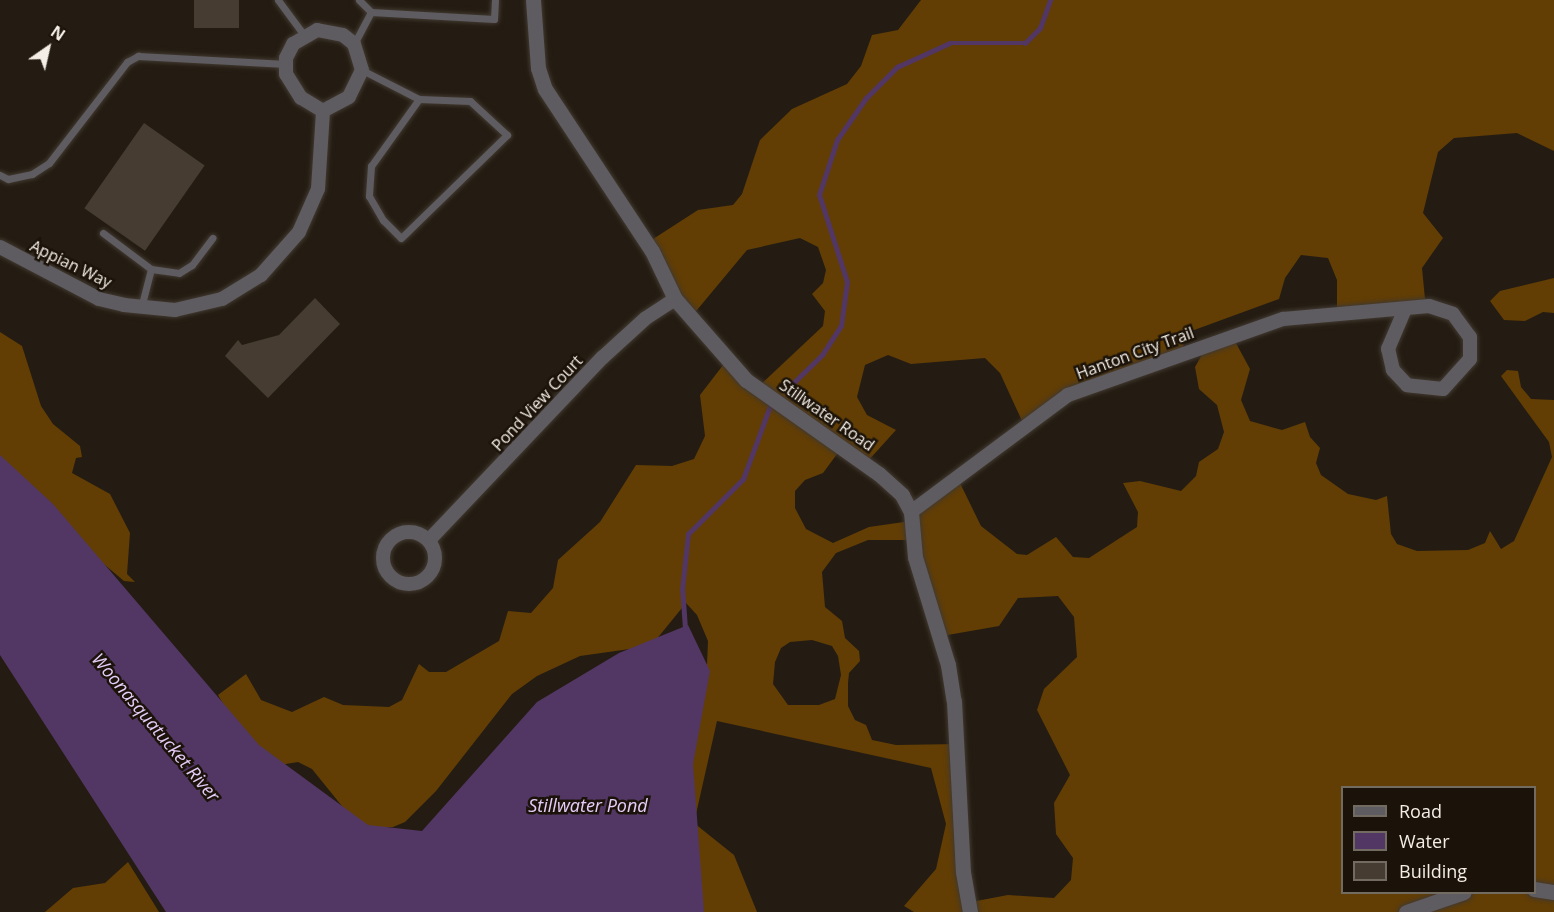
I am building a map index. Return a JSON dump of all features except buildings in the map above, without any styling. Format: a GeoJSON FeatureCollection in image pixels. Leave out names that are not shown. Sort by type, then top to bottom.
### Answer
{"type":"FeatureCollection","features":[{"type":"Feature","properties":{"kind":"street","name":"Stillwater Road"},"geometry":{"type":"LineString","coordinates":[[533,0],[538,68],[545,88],[652,250],[675,299],[746,380],[879,474],[902,495],[911,512],[915,557],[948,664],[954,701],[963,872],[970,912]]}},
{"type":"Feature","properties":{"kind":"street"},"geometry":{"type":"LineString","coordinates":[[328,30],[354,44],[362,70],[349,97],[323,111],[289,85],[286,64],[293,44],[304,35],[328,30]]}},
{"type":"Feature","properties":{"kind":"street","name":"Appian Way"},"geometry":{"type":"LineString","coordinates":[[0,247],[99,299],[141,308],[175,310],[222,299],[261,275],[282,256],[299,232],[318,189],[323,111]]}},
{"type":"Feature","properties":{"kind":"street","name":"Pond View Court"},"geometry":{"type":"LineString","coordinates":[[430,539],[602,358],[646,318],[675,299]]}},
{"type":"Feature","properties":{"kind":"street"},"geometry":{"type":"LineString","coordinates":[[1429,306],[1453,314],[1470,337],[1470,359],[1443,389],[1407,385],[1393,370],[1388,349],[1405,309],[1429,306]]}},
{"type":"Feature","properties":{"kind":"street","name":"Hanton City Trail"},"geometry":{"type":"LineString","coordinates":[[911,512],[1068,395],[1283,319],[1405,309]]}},
{"type":"Feature","properties":{"kind":"street"},"geometry":{"type":"LineString","coordinates":[[1536,889],[1554,892]]}},
{"type":"Feature","properties":{"kind":"street"},"geometry":{"type":"LineString","coordinates":[[1406,912],[1458,894]]}},
{"type":"Feature","properties":{"kind":"lane"},"geometry":{"type":"LineString","coordinates":[[278,0],[304,35]]}},
{"type":"Feature","properties":{"kind":"lane"},"geometry":{"type":"LineString","coordinates":[[359,0],[371,12],[494,19],[495,0]]}},
{"type":"Feature","properties":{"kind":"lane"},"geometry":{"type":"LineString","coordinates":[[354,44],[371,12]]}},
{"type":"Feature","properties":{"kind":"lane"},"geometry":{"type":"LineString","coordinates":[[0,175],[8,179],[32,174],[49,163],[127,62],[138,56],[286,64]]}},
{"type":"Feature","properties":{"kind":"lane"},"geometry":{"type":"LineString","coordinates":[[362,70],[419,99],[470,101],[507,135],[401,238],[383,220],[369,196],[370,166],[419,99]]}},
{"type":"Feature","properties":{"kind":"lane"},"geometry":{"type":"LineString","coordinates":[[103,233],[151,269],[179,273],[192,265],[213,238]]}},
{"type":"Feature","properties":{"kind":"lane"},"geometry":{"type":"LineString","coordinates":[[141,308],[151,269]]}},
{"type":"Feature","properties":{"kind":"shaded area"},"geometry":{"type":"Polygon","coordinates":[[[921,0],[1554,0],[1554,151],[1517,133],[1454,138],[1438,152],[1423,213],[1443,238],[1422,268],[1426,309],[1337,312],[1337,280],[1328,258],[1301,255],[1285,278],[1279,299],[1186,333],[1182,352],[1070,393],[1023,423],[1000,373],[985,358],[911,364],[888,355],[865,365],[857,397],[867,415],[896,430],[867,462],[843,446],[823,473],[805,480],[795,491],[795,508],[806,529],[833,543],[869,527],[911,521],[958,479],[981,526],[1017,554],[1027,555],[1056,537],[1073,557],[1089,558],[1137,527],[1138,512],[1123,483],[1140,481],[1181,491],[1196,476],[1199,462],[1218,449],[1224,432],[1217,405],[1199,389],[1195,367],[1209,342],[1231,334],[1250,369],[1241,400],[1250,421],[1282,430],[1305,422],[1310,437],[1320,448],[1316,463],[1321,475],[1348,494],[1376,500],[1387,496],[1391,534],[1397,544],[1417,551],[1468,550],[1485,543],[1490,531],[1501,549],[1514,541],[1552,457],[1549,442],[1501,376],[1507,370],[1518,371],[1521,387],[1531,399],[1554,400],[1554,912],[914,912],[904,906],[936,869],[946,824],[931,768],[717,721],[694,823],[734,855],[757,912],[700,912],[669,809],[707,665],[708,641],[697,615],[686,603],[651,646],[580,656],[537,676],[512,694],[436,791],[405,822],[393,827],[371,828],[346,811],[312,769],[298,762],[267,767],[253,755],[218,695],[246,674],[261,700],[292,712],[324,697],[343,705],[389,707],[402,700],[419,664],[429,672],[446,672],[499,641],[508,611],[531,613],[553,588],[558,560],[600,522],[636,465],[672,466],[694,459],[705,436],[700,395],[727,360],[759,386],[823,326],[825,311],[812,294],[823,283],[826,270],[818,247],[800,238],[747,250],[692,316],[650,241],[698,210],[733,205],[742,194],[760,140],[792,109],[847,84],[861,66],[872,35],[898,30],[921,0]],[[868,540],[836,553],[822,572],[825,607],[842,621],[845,638],[859,651],[860,661],[849,673],[848,683],[848,706],[855,720],[866,725],[872,740],[896,745],[958,744],[971,902],[1008,895],[1054,898],[1071,880],[1073,858],[1056,834],[1054,803],[1070,775],[1037,710],[1044,689],[1077,657],[1074,617],[1058,596],[1018,598],[999,626],[942,636],[914,540],[868,540]],[[812,640],[790,642],[781,648],[775,662],[773,684],[788,705],[819,705],[835,699],[841,675],[838,656],[832,646],[812,640]]]}},
{"type":"Feature","properties":{"kind":"shaded area"},"geometry":{"type":"Polygon","coordinates":[[[1554,278],[1554,313],[1543,312],[1525,321],[1504,320],[1490,301],[1500,291],[1554,278]]]}},
{"type":"Feature","properties":{"kind":"shaded area"},"geometry":{"type":"Polygon","coordinates":[[[0,332],[22,346],[41,406],[53,424],[80,446],[82,457],[76,458],[72,473],[110,494],[130,533],[127,574],[135,582],[124,581],[0,477],[0,332]]]}},
{"type":"Feature","properties":{"kind":"shaded area"},"geometry":{"type":"Polygon","coordinates":[[[128,862],[159,912],[45,912],[73,888],[105,883],[128,862]]]}},
{"type":"Feature","properties":{"kind":"water","name":"Stillwater Pond"},"geometry":{"type":"Polygon","coordinates":[[[0,455],[53,504],[259,745],[368,825],[422,831],[537,702],[619,653],[688,625],[710,671],[693,764],[704,912],[166,912],[0,655],[0,455]]]}},
{"type":"Feature","properties":{"kind":"waterway"},"geometry":{"type":"LineString","coordinates":[[785,391],[822,355],[841,326],[847,282],[819,195],[837,140],[866,98],[897,67],[950,43],[1025,43],[1040,28],[1050,0]]}},
{"type":"Feature","properties":{"kind":"waterway"},"geometry":{"type":"LineString","coordinates":[[685,629],[682,590],[688,534],[743,479],[770,406]]}},
{"type":"Feature","properties":{"kind":"water label","name":"Woonasquatucket River"},"geometry":{"type":"Point","coordinates":[156,727]}}]}
